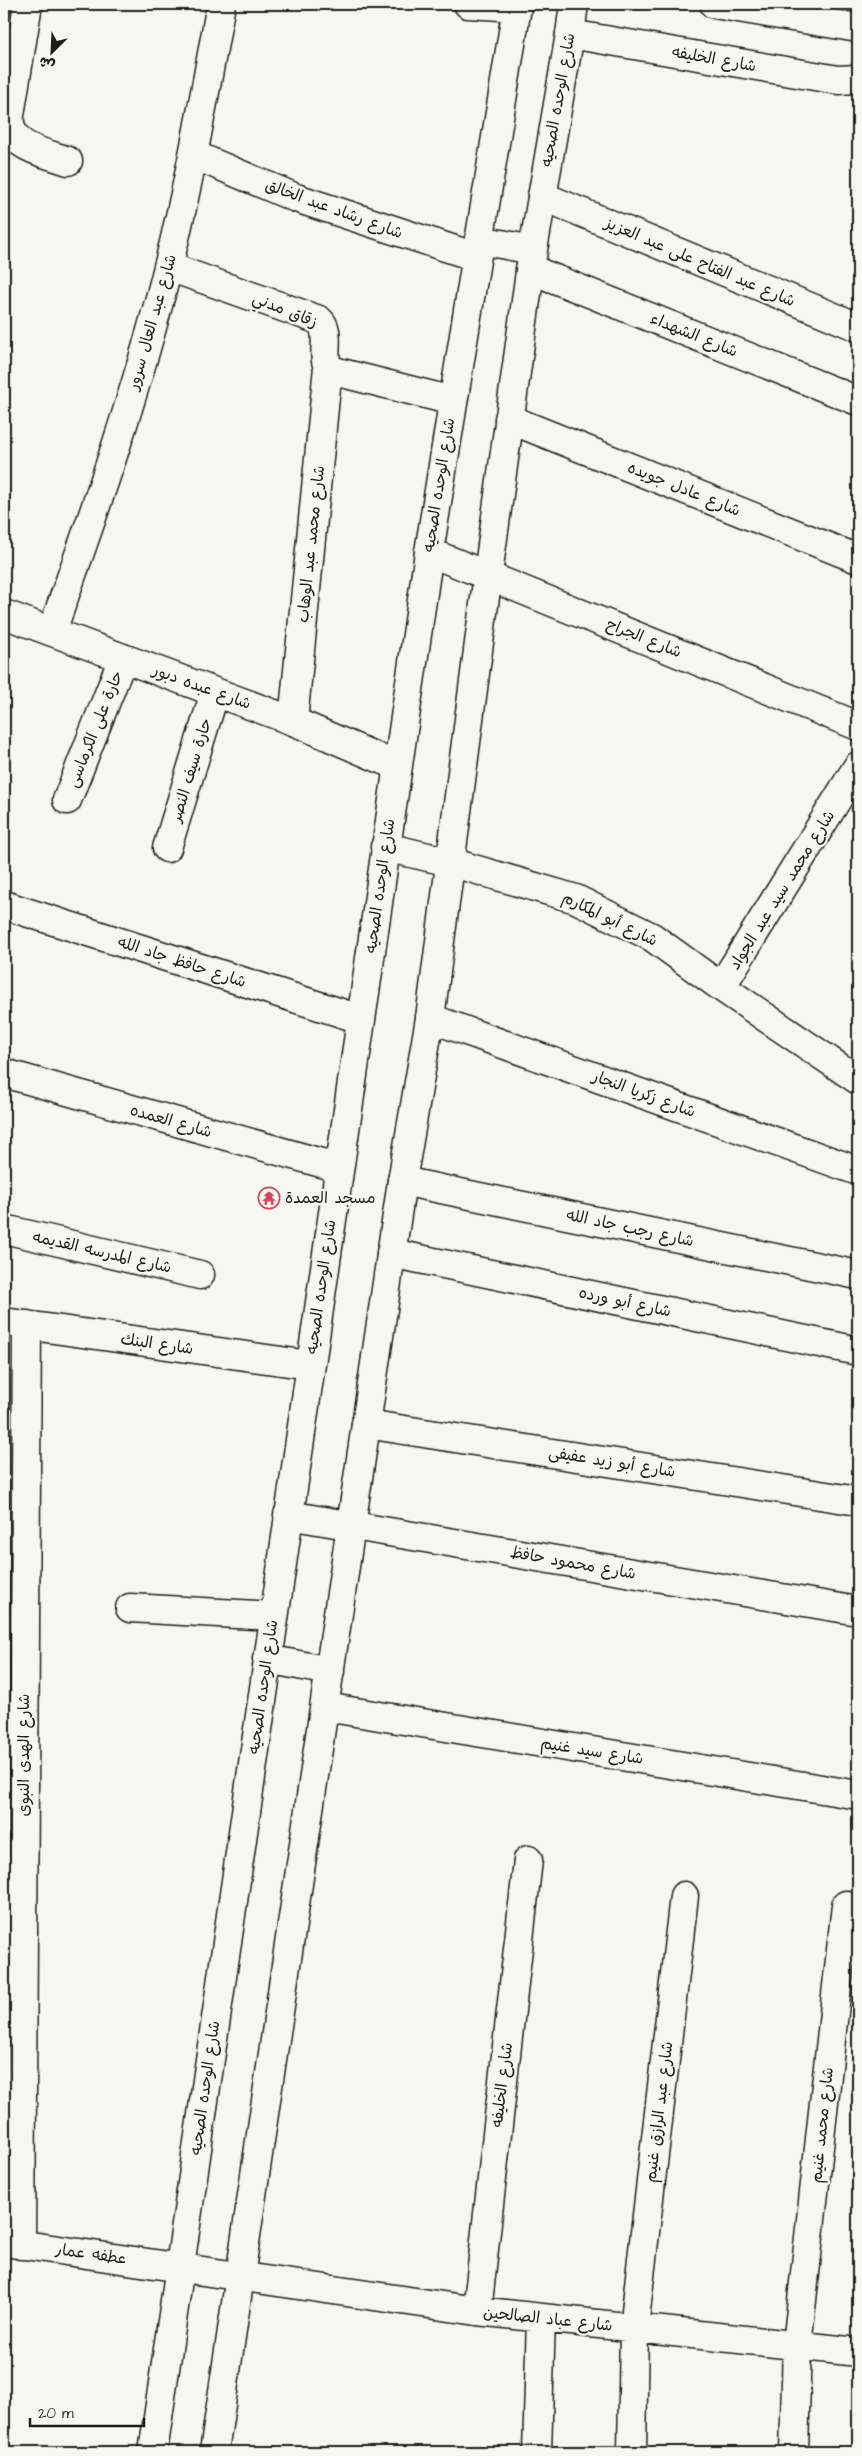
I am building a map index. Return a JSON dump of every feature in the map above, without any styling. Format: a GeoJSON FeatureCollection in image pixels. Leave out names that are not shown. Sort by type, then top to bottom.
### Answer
{"type":"FeatureCollection","features":[{"type":"Feature","properties":{"kind":"street"},"geometry":{"type":"LineString","coordinates":[[28,4],[10,115],[10,130],[19,143],[68,160]]}},
{"type":"Feature","properties":{"kind":"street","name":"شارع عبد العال سرور"},"geometry":{"type":"LineString","coordinates":[[52,631],[107,477],[169,267],[194,155],[221,4]]}},
{"type":"Feature","properties":{"kind":"street"},"geometry":{"type":"LineString","coordinates":[[468,4],[517,6]]}},
{"type":"Feature","properties":{"kind":"street","name":"شارع الوحده الصحيه"},"geometry":{"type":"LineString","coordinates":[[214,2452],[391,1253],[430,1018],[509,419],[542,196],[574,4]]}},
{"type":"Feature","properties":{"kind":"street"},"geometry":{"type":"LineString","coordinates":[[714,4],[778,9],[858,28]]}},
{"type":"Feature","properties":{"kind":"street","name":"شارع الوحده الصحيه"},"geometry":{"type":"LineString","coordinates":[[153,2452],[397,766],[477,248],[517,6]]}},
{"type":"Feature","properties":{"kind":"street","name":"شارع الخليفه"},"geometry":{"type":"LineString","coordinates":[[570,34],[838,80],[858,79]]}},
{"type":"Feature","properties":{"kind":"street","name":"شارع رشاد عبد الخالق"},"geometry":{"type":"LineString","coordinates":[[194,155],[296,198],[477,248],[532,260]]}},
{"type":"Feature","properties":{"kind":"street","name":"شارع عبد الفتاح على عبد العزيز"},"geometry":{"type":"LineString","coordinates":[[542,196],[858,328]]}},
{"type":"Feature","properties":{"kind":"street","name":"شارع الشهداء"},"geometry":{"type":"LineString","coordinates":[[532,260],[858,401]]}},
{"type":"Feature","properties":{"kind":"street","name":"زقاق مدني"},"geometry":{"type":"LineString","coordinates":[[169,267],[319,320],[324,327],[328,367]]}},
{"type":"Feature","properties":{"kind":"street"},"geometry":{"type":"LineString","coordinates":[[328,367],[333,371],[453,401]]}},
{"type":"Feature","properties":{"kind":"street","name":"شارع محمد عبد الوهاب"},"geometry":{"type":"LineString","coordinates":[[293,721],[328,367]]}},
{"type":"Feature","properties":{"kind":"street","name":"شارع عادل جويده"},"geometry":{"type":"LineString","coordinates":[[509,419],[858,559]]}},
{"type":"Feature","properties":{"kind":"street","name":"شارع الجراح"},"geometry":{"type":"LineString","coordinates":[[429,552],[488,574],[858,726]]}},
{"type":"Feature","properties":{"kind":"street","name":"شارع عبده دبور"},"geometry":{"type":"LineString","coordinates":[[4,614],[293,721],[397,766]]}},
{"type":"Feature","properties":{"kind":"street","name":"حارة على الكرماسى"},"geometry":{"type":"LineString","coordinates":[[67,800],[124,658]]}},
{"type":"Feature","properties":{"kind":"street","name":"حارة سيف النصر"},"geometry":{"type":"LineString","coordinates":[[166,848],[216,692]]}},
{"type":"Feature","properties":{"kind":"street","name":"شارع محمد سيد عبد الجواد"},"geometry":{"type":"LineString","coordinates":[[721,987],[858,766]]}},
{"type":"Feature","properties":{"kind":"street","name":"شارع أبو المكارم"},"geometry":{"type":"LineString","coordinates":[[385,847],[450,862],[576,899],[652,937],[721,987],[858,1080]]}},
{"type":"Feature","properties":{"kind":"street","name":"شارع حافظ جاد الله"},"geometry":{"type":"LineString","coordinates":[[4,905],[360,1019]]}},
{"type":"Feature","properties":{"kind":"street","name":"شارع زكريا النجار"},"geometry":{"type":"LineString","coordinates":[[430,1018],[858,1171]]}},
{"type":"Feature","properties":{"kind":"street","name":"شارع العمده"},"geometry":{"type":"LineString","coordinates":[[4,1073],[339,1168]]}},
{"type":"Feature","properties":{"kind":"street","name":"شارع رجب جاد الله"},"geometry":{"type":"LineString","coordinates":[[402,1181],[858,1276]]}},
{"type":"Feature","properties":{"kind":"street","name":"شارع المدرسه القديمه"},"geometry":{"type":"LineString","coordinates":[[4,1229],[200,1275]]}},
{"type":"Feature","properties":{"kind":"street","name":"شارع أبو ورده"},"geometry":{"type":"LineString","coordinates":[[391,1253],[858,1351]]}},
{"type":"Feature","properties":{"kind":"street","name":"شارع البنك"},"geometry":{"type":"LineString","coordinates":[[16,1324],[310,1365]]}},
{"type":"Feature","properties":{"kind":"street","name":"شارع الهدى النبوى"},"geometry":{"type":"LineString","coordinates":[[13,2243],[16,1324]]}},
{"type":"Feature","properties":{"kind":"street","name":"شارع أبو زيد عفيفى"},"geometry":{"type":"LineString","coordinates":[[366,1424],[858,1501]]}},
{"type":"Feature","properties":{"kind":"street","name":"شارع محمود حافظ"},"geometry":{"type":"LineString","coordinates":[[288,1515],[858,1611]]}},
{"type":"Feature","properties":{"kind":"street"},"geometry":{"type":"LineString","coordinates":[[130,1608],[273,1616]]}},
{"type":"Feature","properties":{"kind":"street"},"geometry":{"type":"LineString","coordinates":[[267,1659],[330,1671]]}},
{"type":"Feature","properties":{"kind":"street","name":"شارع سيد غنيم"},"geometry":{"type":"LineString","coordinates":[[325,1707],[858,1795]]}},
{"type":"Feature","properties":{"kind":"street","name":"شارع الخليفه"},"geometry":{"type":"LineString","coordinates":[[477,2311],[528,1860]]}},
{"type":"Feature","properties":{"kind":"street","name":"شارع عبد الرازق غنيم"},"geometry":{"type":"LineString","coordinates":[[632,2452],[634,2328],[684,1896]]}},
{"type":"Feature","properties":{"kind":"street","name":"شارع محمد غنيم"},"geometry":{"type":"LineString","coordinates":[[794,2452],[798,2345],[846,1905]]}},
{"type":"Feature","properties":{"kind":"street","name":"عطفه عمار"},"geometry":{"type":"LineString","coordinates":[[13,2243],[239,2276]]}},
{"type":"Feature","properties":{"kind":"street","name":"شارع عباد الصالحين"},"geometry":{"type":"LineString","coordinates":[[239,2276],[477,2311],[858,2352]]}},
{"type":"Feature","properties":{"kind":"street"},"geometry":{"type":"LineString","coordinates":[[537,2452],[541,2318]]}},
{"type":"Feature","properties":{"kind":"place","name":"مسجد العمدة"},"geometry":{"type":"Point","coordinates":[269,1198]}}]}
